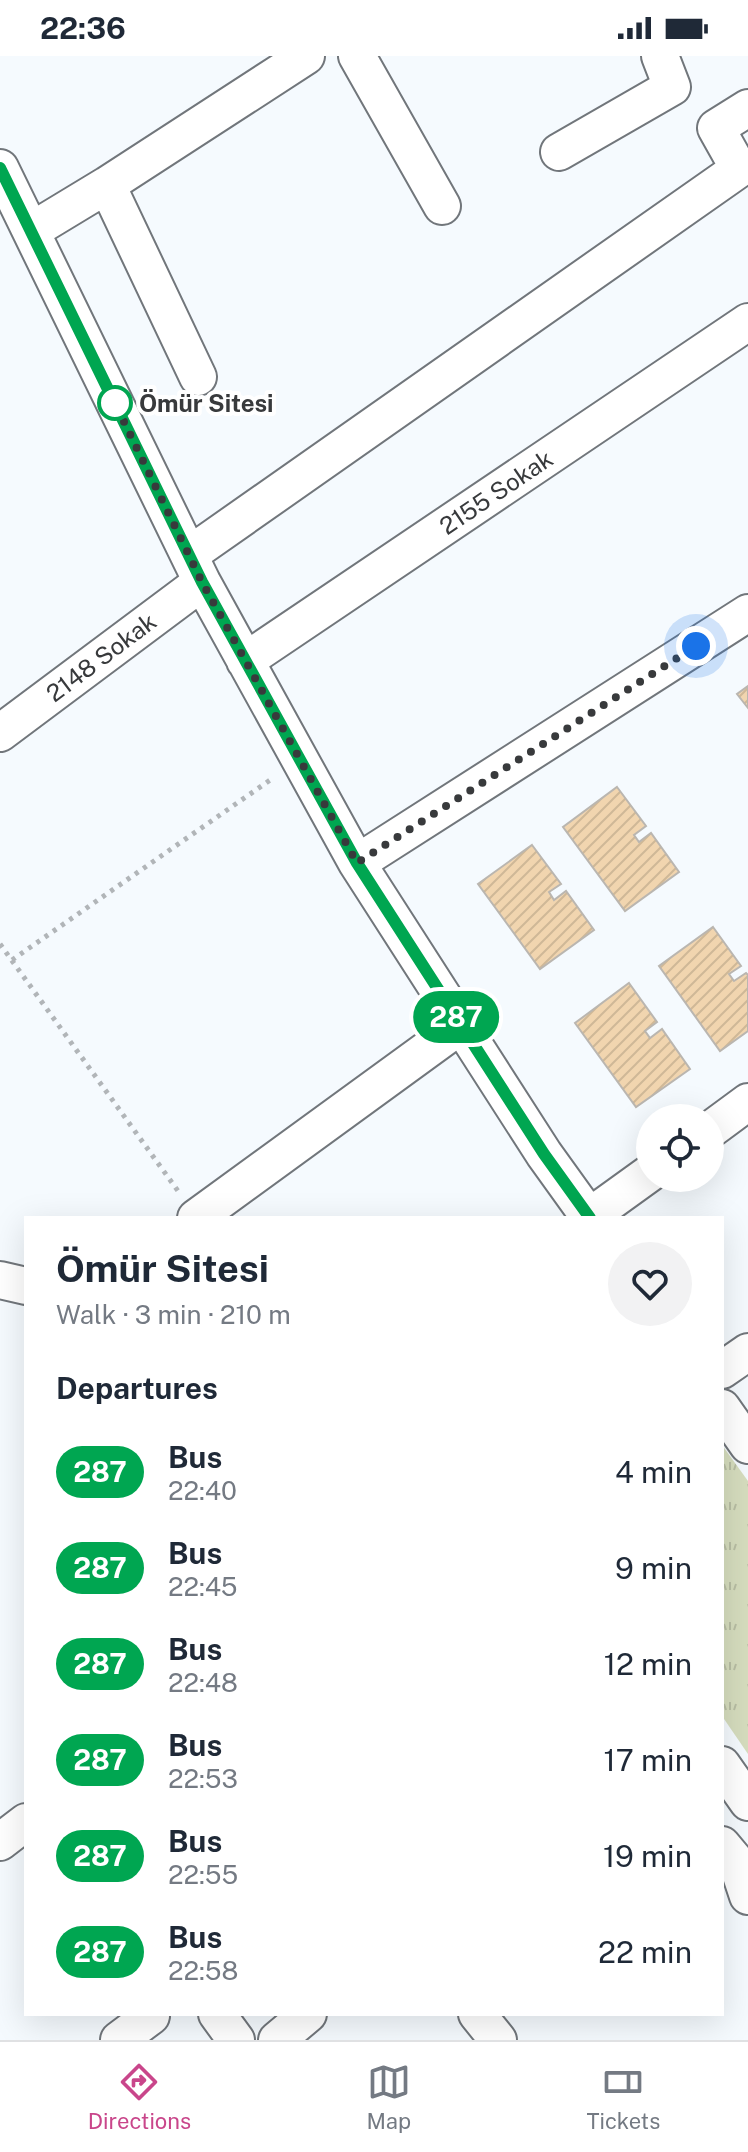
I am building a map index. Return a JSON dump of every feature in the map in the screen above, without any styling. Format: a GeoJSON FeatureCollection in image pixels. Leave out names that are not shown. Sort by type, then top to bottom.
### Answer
{"type":"FeatureCollection","features":[{"type":"Feature","properties":{"kind":"street"},"geometry":{"type":"LineString","coordinates":[[31,231],[306,56]]}},
{"type":"Feature","properties":{"kind":"street"},"geometry":{"type":"LineString","coordinates":[[357,56],[442,206]]}},
{"type":"Feature","properties":{"kind":"street"},"geometry":{"type":"LineString","coordinates":[[559,152],[672,87],[660,56]]}},
{"type":"Feature","properties":{"kind":"street","name":"2148 Sokak"},"geometry":{"type":"LineString","coordinates":[[0,733],[196,568],[739,169],[716,128],[748,108]]}},
{"type":"Feature","properties":{"kind":"street"},"geometry":{"type":"LineString","coordinates":[[0,168],[196,568],[357,863],[544,1154],[588,1216]]}},
{"type":"Feature","properties":{"kind":"street"},"geometry":{"type":"LineString","coordinates":[[107,185],[198,377]]}},
{"type":"Feature","properties":{"kind":"street","name":"2155 Sokak"},"geometry":{"type":"LineString","coordinates":[[245,661],[748,322]]}},
{"type":"Feature","properties":{"kind":"street"},"geometry":{"type":"LineString","coordinates":[[357,863],[748,613]]}},
{"type":"Feature","properties":{"kind":"street"},"geometry":{"type":"LineString","coordinates":[[200,1216],[461,1025]]}},
{"type":"Feature","properties":{"kind":"street"},"geometry":{"type":"LineString","coordinates":[[724,1120],[748,1102]]}},
{"type":"Feature","properties":{"kind":"street"},"geometry":{"type":"LineString","coordinates":[[590,1216],[636,1183]]}},
{"type":"Feature","properties":{"kind":"street"},"geometry":{"type":"LineString","coordinates":[[0,1280],[24,1286]]}},
{"type":"Feature","properties":{"kind":"street"},"geometry":{"type":"LineString","coordinates":[[724,1369],[748,1352]]}},
{"type":"Feature","properties":{"kind":"street"},"geometry":{"type":"LineString","coordinates":[[724,1411],[748,1445]]}},
{"type":"Feature","properties":{"kind":"street"},"geometry":{"type":"LineString","coordinates":[[724,1768],[748,1802]]}},
{"type":"Feature","properties":{"kind":"street"},"geometry":{"type":"LineString","coordinates":[[218,2016],[236,2040]]}},
{"type":"Feature","properties":{"kind":"street"},"geometry":{"type":"LineString","coordinates":[[277,2040],[306,2016]]}},
{"type":"Feature","properties":{"kind":"street"},"geometry":{"type":"LineString","coordinates":[[479,2016],[498,2040]]}},
{"type":"Feature","properties":{"kind":"street"},"geometry":{"type":"LineString","coordinates":[[119,2040],[156,2023]]}},
{"type":"Feature","properties":{"kind":"path"},"geometry":{"type":"LineString","coordinates":[[12,960],[299,759]]}},
{"type":"Feature","properties":{"kind":"path"},"geometry":{"type":"LineString","coordinates":[[0,944],[196,1216]]}},
{"type":"Feature","properties":{"kind":"green space"},"geometry":{"type":"Polygon","coordinates":[[[724,1448],[748,1481],[748,1754],[724,1719],[724,1448]]]}},
{"type":"Feature","properties":{"kind":"building"},"geometry":{"type":"Polygon","coordinates":[[[748,686],[748,708],[737,694],[748,686]]]}},
{"type":"Feature","properties":{"kind":"building"},"geometry":{"type":"Polygon","coordinates":[[[617,787],[646,826],[634,835],[639,842],[651,833],[679,872],[625,911],[563,827],[617,787]]]}},
{"type":"Feature","properties":{"kind":"building"},"geometry":{"type":"Polygon","coordinates":[[[532,845],[561,884],[549,892],[554,900],[566,891],[594,930],[540,969],[478,884],[532,845]]]}},
{"type":"Feature","properties":{"kind":"building"},"geometry":{"type":"Polygon","coordinates":[[[713,927],[741,966],[729,974],[734,981],[746,973],[748,975],[748,1031],[720,1051],[659,966],[713,927]]]}},
{"type":"Feature","properties":{"kind":"building"},"geometry":{"type":"Polygon","coordinates":[[[629,983],[657,1022],[645,1031],[650,1038],[662,1029],[690,1069],[636,1104],[636,1107],[575,1023],[629,983]]]}},
{"type":"Feature","properties":{"kind":"bus line","name":"287"},"geometry":{"type":"LineString","coordinates":[[0,168],[202,582],[357,863],[544,1154],[589,1216]]}},
{"type":"Feature","properties":{"kind":"place","name":"Ömür Sitesi"},"geometry":{"type":"Point","coordinates":[115,403]}},
{"type":"Feature","properties":{"kind":"route"},"geometry":{"type":"LineString","coordinates":[[115,403],[110,393],[202,582],[357,863],[696,646]]}}]}
